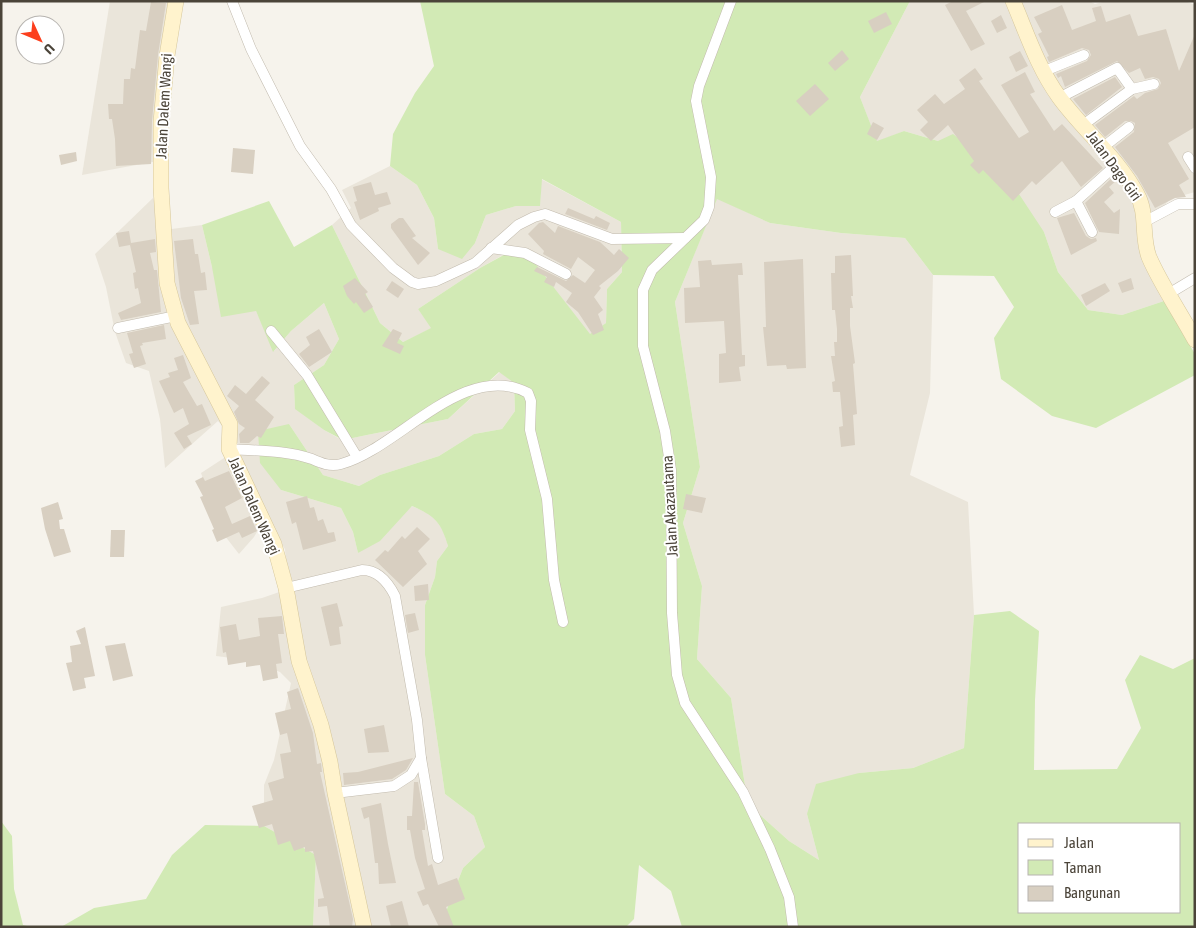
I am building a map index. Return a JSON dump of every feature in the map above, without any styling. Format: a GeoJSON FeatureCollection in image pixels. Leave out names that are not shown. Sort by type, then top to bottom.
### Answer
{"type":"FeatureCollection","features":[{"type":"Feature","properties":{"kind":"street","name":"Jalan Dalem Wangi"},"geometry":{"type":"LineString","coordinates":[[176,1],[166,56],[162,122],[161,188],[167,283],[176,316],[204,377],[230,424],[229,449],[274,544],[286,588],[299,661],[321,725],[330,762],[335,794],[364,927]]}},
{"type":"Feature","properties":{"kind":"street"},"geometry":{"type":"LineString","coordinates":[[232,1],[251,49],[288,127],[331,188],[351,224],[363,239],[393,268],[418,284],[436,281],[475,263],[518,225],[545,214],[612,239],[685,238]]}},
{"type":"Feature","properties":{"kind":"street","name":"Jalan Akazautama"},"geometry":{"type":"LineString","coordinates":[[731,1],[699,86],[696,102],[710,177],[709,207],[704,220],[652,270],[643,290],[643,346],[665,431],[671,470],[672,613],[677,675],[685,703],[743,792],[766,841],[789,897],[793,927]]}},
{"type":"Feature","properties":{"kind":"street","name":"Jalan Dago Giri"},"geometry":{"type":"LineString","coordinates":[[1013,1],[1042,72],[1060,98],[1084,125],[1137,194],[1146,221],[1145,237],[1149,256],[1195,340]]}},
{"type":"Feature","properties":{"kind":"street"},"geometry":{"type":"LineString","coordinates":[[1042,72],[1084,55]]}},
{"type":"Feature","properties":{"kind":"street"},"geometry":{"type":"LineString","coordinates":[[1060,98],[1117,68],[1132,89]]}},
{"type":"Feature","properties":{"kind":"street"},"geometry":{"type":"LineString","coordinates":[[1084,125],[1132,89],[1154,84]]}},
{"type":"Feature","properties":{"kind":"street"},"geometry":{"type":"LineString","coordinates":[[1102,148],[1129,127]]}},
{"type":"Feature","properties":{"kind":"street"},"geometry":{"type":"LineString","coordinates":[[1188,157],[1195,168]]}},
{"type":"Feature","properties":{"kind":"street"},"geometry":{"type":"LineString","coordinates":[[1055,212],[1076,201],[1116,165]]}},
{"type":"Feature","properties":{"kind":"street"},"geometry":{"type":"LineString","coordinates":[[1076,201],[1092,232]]}},
{"type":"Feature","properties":{"kind":"street"},"geometry":{"type":"LineString","coordinates":[[1146,221],[1178,204],[1195,204]]}},
{"type":"Feature","properties":{"kind":"street"},"geometry":{"type":"LineString","coordinates":[[491,248],[526,254],[566,274]]}},
{"type":"Feature","properties":{"kind":"street"},"geometry":{"type":"LineString","coordinates":[[1170,293],[1195,278]]}},
{"type":"Feature","properties":{"kind":"street"},"geometry":{"type":"LineString","coordinates":[[118,328],[176,316]]}},
{"type":"Feature","properties":{"kind":"street"},"geometry":{"type":"LineString","coordinates":[[271,331],[307,375],[357,457]]}},
{"type":"Feature","properties":{"kind":"street"},"geometry":{"type":"LineString","coordinates":[[229,449],[291,453],[330,466],[341,464],[357,457],[464,394],[486,386],[509,386],[528,393],[531,401],[530,430],[547,499],[554,580],[563,622]]}},
{"type":"Feature","properties":{"kind":"street"},"geometry":{"type":"LineString","coordinates":[[286,588],[362,570],[370,570],[386,581],[395,596],[417,720],[421,758],[438,858]]}},
{"type":"Feature","properties":{"kind":"street"},"geometry":{"type":"LineString","coordinates":[[335,794],[394,786],[411,775],[421,758]]}},
{"type":"Feature","properties":{"kind":"shaded area"},"geometry":{"type":"Polygon","coordinates":[[[110,1],[174,1],[158,161],[82,175],[110,1]]]}},
{"type":"Feature","properties":{"kind":"shaded area"},"geometry":{"type":"Polygon","coordinates":[[[910,1],[1089,1],[1095,4],[1106,1],[1185,1],[1195,5],[1195,192],[1170,199],[1145,229],[1164,301],[1122,315],[1088,310],[1058,272],[1044,232],[938,141],[904,131],[877,142],[860,97],[910,1]]]}},
{"type":"Feature","properties":{"kind":"shaded area"},"geometry":{"type":"Polygon","coordinates":[[[390,166],[417,185],[434,218],[438,249],[475,243],[486,215],[516,206],[540,206],[541,179],[621,222],[622,272],[607,289],[606,323],[590,335],[548,282],[510,251],[480,268],[418,309],[432,328],[403,342],[380,323],[332,225],[351,208],[342,190],[390,166]]]}},
{"type":"Feature","properties":{"kind":"shaded area"},"geometry":{"type":"Polygon","coordinates":[[[153,198],[164,230],[202,225],[212,267],[256,311],[274,351],[291,331],[324,303],[339,339],[324,365],[294,385],[295,408],[324,430],[342,440],[448,419],[500,372],[514,383],[515,411],[502,429],[474,434],[439,456],[380,475],[359,486],[323,475],[289,424],[281,490],[341,508],[353,532],[358,553],[412,506],[432,515],[443,530],[448,546],[437,561],[435,577],[425,605],[425,655],[445,794],[474,816],[485,847],[463,868],[440,927],[313,927],[316,855],[264,826],[264,785],[274,760],[291,683],[280,672],[248,660],[216,656],[221,607],[262,598],[288,589],[285,549],[264,520],[254,537],[239,554],[221,531],[201,473],[241,447],[218,421],[165,468],[160,419],[149,371],[126,363],[115,332],[106,287],[95,254],[153,198]]]}},
{"type":"Feature","properties":{"kind":"shaded area"},"geometry":{"type":"Polygon","coordinates":[[[717,198],[770,223],[841,233],[905,238],[933,275],[930,393],[910,475],[968,502],[974,615],[964,748],[913,768],[859,773],[807,814],[819,860],[789,841],[748,804],[731,698],[697,659],[702,586],[683,523],[700,467],[675,302],[717,198]]]}},
{"type":"Feature","properties":{"kind":"green space"},"geometry":{"type":"Polygon","coordinates":[[[420,1],[910,1],[860,97],[877,141],[904,131],[938,141],[953,134],[1009,179],[1044,232],[1058,272],[1088,310],[1122,315],[1164,301],[1195,354],[1195,375],[1096,428],[1052,416],[1001,379],[994,338],[1014,307],[994,276],[933,275],[905,238],[841,233],[770,223],[717,199],[675,302],[700,467],[683,523],[702,586],[697,659],[731,698],[748,804],[789,841],[819,860],[807,814],[816,784],[859,773],[913,768],[964,748],[974,615],[1010,611],[1039,631],[1035,700],[1034,770],[1117,769],[1141,728],[1125,680],[1140,655],[1173,669],[1195,658],[1195,927],[682,927],[671,891],[639,865],[634,919],[626,927],[440,927],[463,868],[485,847],[474,816],[445,794],[425,655],[425,605],[435,577],[437,561],[448,546],[443,531],[432,517],[412,506],[380,541],[358,553],[353,532],[341,508],[281,490],[260,463],[258,431],[289,424],[323,475],[359,486],[380,475],[439,456],[474,434],[502,429],[515,411],[514,383],[499,372],[448,419],[343,440],[324,430],[295,409],[294,385],[324,365],[339,339],[324,303],[291,331],[273,352],[256,311],[221,317],[202,225],[269,201],[294,247],[332,225],[380,323],[403,342],[431,328],[418,309],[480,268],[511,251],[534,262],[590,334],[606,323],[607,289],[622,272],[621,222],[542,179],[540,206],[516,206],[486,215],[475,243],[462,259],[438,249],[434,218],[417,185],[390,166],[393,134],[415,93],[434,66],[420,1]]]}},
{"type":"Feature","properties":{"kind":"green space"},"geometry":{"type":"Polygon","coordinates":[[[1,821],[12,836],[14,889],[23,925],[31,927],[1,927],[1,821]]]}},
{"type":"Feature","properties":{"kind":"green space"},"geometry":{"type":"Polygon","coordinates":[[[205,825],[264,826],[316,855],[313,927],[61,927],[94,908],[146,899],[172,855],[205,825]]]}},
{"type":"Feature","properties":{"kind":"building"},"geometry":{"type":"Polygon","coordinates":[[[953,1],[986,1],[966,11],[985,44],[971,51],[945,5],[953,1]]]}},
{"type":"Feature","properties":{"kind":"building"},"geometry":{"type":"Polygon","coordinates":[[[151,2],[166,3],[158,55],[152,121],[151,164],[116,166],[115,139],[112,119],[109,119],[108,104],[123,104],[124,79],[130,79],[131,68],[135,69],[140,30],[146,31],[151,2]]]}},
{"type":"Feature","properties":{"kind":"building"},"geometry":{"type":"Polygon","coordinates":[[[1062,5],[1072,30],[1096,21],[1092,8],[1101,6],[1106,22],[1130,14],[1138,36],[1166,29],[1179,71],[1195,34],[1195,127],[1168,143],[1189,179],[1179,185],[1186,197],[1175,198],[1155,208],[1137,176],[1115,147],[1134,132],[1135,123],[1125,121],[1105,137],[1095,125],[1134,96],[1137,99],[1145,93],[1158,89],[1161,83],[1159,79],[1153,77],[1145,79],[1140,68],[1129,73],[1117,61],[1065,87],[1061,76],[1058,78],[1056,74],[1087,61],[1091,55],[1089,50],[1082,48],[1049,62],[1047,57],[1049,56],[1038,34],[1042,32],[1034,17],[1062,5]]]}},
{"type":"Feature","properties":{"kind":"building"},"geometry":{"type":"Polygon","coordinates":[[[886,12],[892,24],[874,33],[868,21],[886,12]]]}},
{"type":"Feature","properties":{"kind":"building"},"geometry":{"type":"Polygon","coordinates":[[[1001,15],[1007,28],[997,33],[991,21],[1001,15]]]}},
{"type":"Feature","properties":{"kind":"building"},"geometry":{"type":"Polygon","coordinates":[[[842,50],[849,59],[835,71],[828,63],[842,50]]]}},
{"type":"Feature","properties":{"kind":"building"},"geometry":{"type":"Polygon","coordinates":[[[1020,51],[1028,66],[1016,72],[1009,57],[1020,51]]]}},
{"type":"Feature","properties":{"kind":"building"},"geometry":{"type":"Polygon","coordinates":[[[975,68],[983,79],[979,81],[1019,138],[1029,132],[1001,85],[1025,72],[1035,92],[1030,94],[1054,131],[1062,124],[1103,168],[1081,187],[1062,161],[1036,185],[1032,181],[1013,201],[983,170],[979,174],[970,165],[974,161],[948,125],[931,141],[920,130],[928,122],[917,110],[935,94],[944,104],[965,89],[959,80],[975,68]]]}},
{"type":"Feature","properties":{"kind":"building"},"geometry":{"type":"Polygon","coordinates":[[[1115,77],[1122,87],[1086,115],[1073,99],[1115,77]]]}},
{"type":"Feature","properties":{"kind":"building"},"geometry":{"type":"Polygon","coordinates":[[[815,84],[829,99],[810,116],[796,101],[815,84]]]}},
{"type":"Feature","properties":{"kind":"building"},"geometry":{"type":"Polygon","coordinates":[[[873,122],[884,128],[877,140],[867,134],[873,122]]]}},
{"type":"Feature","properties":{"kind":"building"},"geometry":{"type":"Polygon","coordinates":[[[233,148],[255,150],[253,174],[231,172],[233,148]]]}},
{"type":"Feature","properties":{"kind":"building"},"geometry":{"type":"Polygon","coordinates":[[[76,152],[77,161],[61,165],[59,155],[76,152]]]}},
{"type":"Feature","properties":{"kind":"building"},"geometry":{"type":"Polygon","coordinates":[[[1114,176],[1117,180],[1109,187],[1114,193],[1104,202],[1114,213],[1120,209],[1119,234],[1099,232],[1085,203],[1114,176]]]}},
{"type":"Feature","properties":{"kind":"building"},"geometry":{"type":"Polygon","coordinates":[[[371,182],[375,195],[387,192],[391,204],[378,208],[379,211],[360,220],[354,202],[357,201],[353,187],[371,182]]]}},
{"type":"Feature","properties":{"kind":"building"},"geometry":{"type":"Polygon","coordinates":[[[568,208],[594,219],[596,216],[610,223],[607,230],[565,214],[568,208]]]}},
{"type":"Feature","properties":{"kind":"building"},"geometry":{"type":"Polygon","coordinates":[[[1074,213],[1086,236],[1091,239],[1096,238],[1097,241],[1071,255],[1057,218],[1074,213]]]}},
{"type":"Feature","properties":{"kind":"building"},"geometry":{"type":"Polygon","coordinates":[[[399,218],[403,218],[416,236],[412,238],[430,253],[418,265],[391,228],[391,224],[399,218]]]}},
{"type":"Feature","properties":{"kind":"building"},"geometry":{"type":"Polygon","coordinates":[[[543,222],[555,233],[558,226],[600,242],[614,255],[619,249],[629,258],[618,271],[599,286],[601,288],[594,297],[603,310],[598,314],[604,330],[593,335],[578,312],[566,302],[572,293],[556,282],[554,287],[544,282],[547,277],[534,271],[537,267],[566,281],[573,275],[585,283],[595,270],[578,257],[571,269],[543,254],[544,251],[528,234],[539,223],[543,222]]]}},
{"type":"Feature","properties":{"kind":"building"},"geometry":{"type":"Polygon","coordinates":[[[129,231],[131,243],[155,239],[156,252],[150,253],[154,270],[157,270],[161,312],[121,320],[118,313],[141,303],[138,288],[135,289],[133,273],[136,272],[130,245],[119,247],[116,233],[129,231]]]}},
{"type":"Feature","properties":{"kind":"building"},"geometry":{"type":"Polygon","coordinates":[[[193,239],[201,273],[205,272],[207,290],[194,291],[199,324],[190,325],[181,298],[174,241],[193,239]]]}},
{"type":"Feature","properties":{"kind":"building"},"geometry":{"type":"Polygon","coordinates":[[[851,255],[853,296],[851,296],[853,308],[850,308],[850,326],[855,363],[853,364],[857,414],[853,415],[855,445],[841,447],[839,427],[843,426],[840,392],[833,392],[832,382],[835,381],[831,356],[835,356],[834,342],[837,342],[837,329],[835,310],[832,310],[831,273],[835,273],[835,256],[851,255]]]}},
{"type":"Feature","properties":{"kind":"building"},"geometry":{"type":"Polygon","coordinates":[[[803,259],[806,368],[787,369],[786,365],[767,366],[763,327],[766,327],[764,262],[803,259]]]}},
{"type":"Feature","properties":{"kind":"building"},"geometry":{"type":"Polygon","coordinates":[[[711,260],[712,265],[742,263],[743,275],[738,275],[742,355],[745,355],[745,366],[739,367],[741,381],[719,383],[719,354],[726,353],[724,321],[685,323],[684,288],[700,287],[698,261],[711,260]]]}},
{"type":"Feature","properties":{"kind":"building"},"geometry":{"type":"Polygon","coordinates":[[[355,278],[368,292],[365,294],[373,307],[364,313],[356,302],[354,304],[347,296],[343,286],[355,278]]]}},
{"type":"Feature","properties":{"kind":"building"},"geometry":{"type":"Polygon","coordinates":[[[1131,278],[1134,289],[1122,293],[1118,283],[1131,278]]]}},
{"type":"Feature","properties":{"kind":"building"},"geometry":{"type":"Polygon","coordinates":[[[392,281],[404,289],[398,298],[386,290],[392,281]]]}},
{"type":"Feature","properties":{"kind":"building"},"geometry":{"type":"Polygon","coordinates":[[[1105,283],[1110,291],[1086,306],[1081,295],[1105,283]]]}},
{"type":"Feature","properties":{"kind":"building"},"geometry":{"type":"Polygon","coordinates":[[[164,325],[166,339],[142,343],[143,345],[140,346],[146,364],[134,368],[129,354],[133,353],[127,333],[164,325]]]}},
{"type":"Feature","properties":{"kind":"building"},"geometry":{"type":"Polygon","coordinates":[[[319,329],[332,352],[309,367],[299,354],[310,345],[306,337],[319,329]]]}},
{"type":"Feature","properties":{"kind":"building"},"geometry":{"type":"Polygon","coordinates":[[[393,329],[402,333],[397,343],[404,346],[400,354],[382,346],[393,329]]]}},
{"type":"Feature","properties":{"kind":"building"},"geometry":{"type":"Polygon","coordinates":[[[183,355],[191,378],[183,382],[197,406],[202,404],[211,425],[187,436],[192,444],[184,449],[174,433],[189,424],[183,408],[174,413],[159,381],[170,377],[168,373],[178,370],[174,358],[183,355]]]}},
{"type":"Feature","properties":{"kind":"building"},"geometry":{"type":"Polygon","coordinates":[[[262,376],[270,383],[255,400],[274,417],[261,438],[257,436],[249,443],[240,443],[239,434],[245,428],[239,424],[234,412],[239,406],[227,396],[235,385],[246,394],[262,376]]]}},
{"type":"Feature","properties":{"kind":"building"},"geometry":{"type":"Polygon","coordinates":[[[229,471],[242,498],[225,507],[232,524],[250,516],[257,531],[242,538],[239,532],[217,542],[212,530],[214,529],[200,497],[203,496],[195,481],[203,477],[205,481],[229,471]]]}},
{"type":"Feature","properties":{"kind":"building"},"geometry":{"type":"Polygon","coordinates":[[[686,494],[706,498],[702,513],[683,509],[686,494]]]}},
{"type":"Feature","properties":{"kind":"building"},"geometry":{"type":"Polygon","coordinates":[[[307,496],[310,508],[314,507],[318,521],[323,519],[328,533],[334,532],[336,541],[303,550],[296,522],[292,524],[286,502],[307,496]]]}},
{"type":"Feature","properties":{"kind":"building"},"geometry":{"type":"Polygon","coordinates":[[[58,502],[63,519],[59,520],[60,529],[64,529],[71,552],[54,557],[45,529],[41,508],[58,502]]]}},
{"type":"Feature","properties":{"kind":"building"},"geometry":{"type":"Polygon","coordinates":[[[417,527],[430,539],[418,551],[427,564],[403,587],[375,560],[385,550],[388,552],[402,536],[405,539],[417,527]]]}},
{"type":"Feature","properties":{"kind":"building"},"geometry":{"type":"Polygon","coordinates":[[[111,530],[125,530],[124,557],[110,557],[111,530]]]}},
{"type":"Feature","properties":{"kind":"building"},"geometry":{"type":"Polygon","coordinates":[[[428,584],[429,600],[415,601],[414,586],[428,584]]]}},
{"type":"Feature","properties":{"kind":"building"},"geometry":{"type":"Polygon","coordinates":[[[337,603],[343,626],[339,627],[341,644],[330,646],[321,607],[337,603]]]}},
{"type":"Feature","properties":{"kind":"building"},"geometry":{"type":"Polygon","coordinates":[[[415,613],[419,630],[408,633],[405,615],[415,613]]]}},
{"type":"Feature","properties":{"kind":"building"},"geometry":{"type":"Polygon","coordinates":[[[282,616],[284,634],[278,634],[282,663],[276,664],[278,678],[263,681],[260,665],[246,667],[246,662],[228,665],[226,652],[223,653],[220,627],[236,624],[239,640],[260,636],[258,618],[282,616]]]}},
{"type":"Feature","properties":{"kind":"building"},"geometry":{"type":"Polygon","coordinates":[[[85,627],[95,676],[84,678],[86,688],[73,691],[66,663],[72,662],[70,646],[81,644],[76,631],[85,627]]]}},
{"type":"Feature","properties":{"kind":"building"},"geometry":{"type":"Polygon","coordinates":[[[125,643],[133,676],[113,681],[105,646],[125,643]]]}},
{"type":"Feature","properties":{"kind":"building"},"geometry":{"type":"Polygon","coordinates":[[[298,688],[313,733],[317,764],[321,763],[322,772],[320,772],[353,919],[352,927],[330,927],[327,906],[318,907],[318,899],[324,898],[313,851],[305,852],[305,847],[294,851],[290,841],[278,845],[272,824],[259,828],[252,806],[273,800],[268,783],[284,778],[280,754],[291,752],[287,733],[280,735],[275,713],[291,709],[287,692],[298,688]]]}},
{"type":"Feature","properties":{"kind":"building"},"geometry":{"type":"Polygon","coordinates":[[[384,725],[389,752],[368,753],[364,729],[384,725]]]}},
{"type":"Feature","properties":{"kind":"building"},"geometry":{"type":"Polygon","coordinates":[[[413,758],[406,770],[392,779],[344,785],[343,773],[358,772],[413,758]]]}},
{"type":"Feature","properties":{"kind":"building"},"geometry":{"type":"Polygon","coordinates":[[[414,782],[418,782],[425,824],[425,830],[422,830],[428,866],[432,864],[438,885],[457,878],[465,899],[446,907],[454,927],[439,927],[428,904],[423,906],[417,892],[425,889],[415,858],[410,830],[407,830],[407,816],[412,816],[414,782]]]}},
{"type":"Feature","properties":{"kind":"building"},"geometry":{"type":"Polygon","coordinates":[[[381,803],[396,883],[379,884],[378,863],[375,863],[369,817],[364,819],[361,808],[381,803]]]}},
{"type":"Feature","properties":{"kind":"building"},"geometry":{"type":"Polygon","coordinates":[[[402,901],[409,927],[391,927],[386,906],[402,901]]]}}]}
